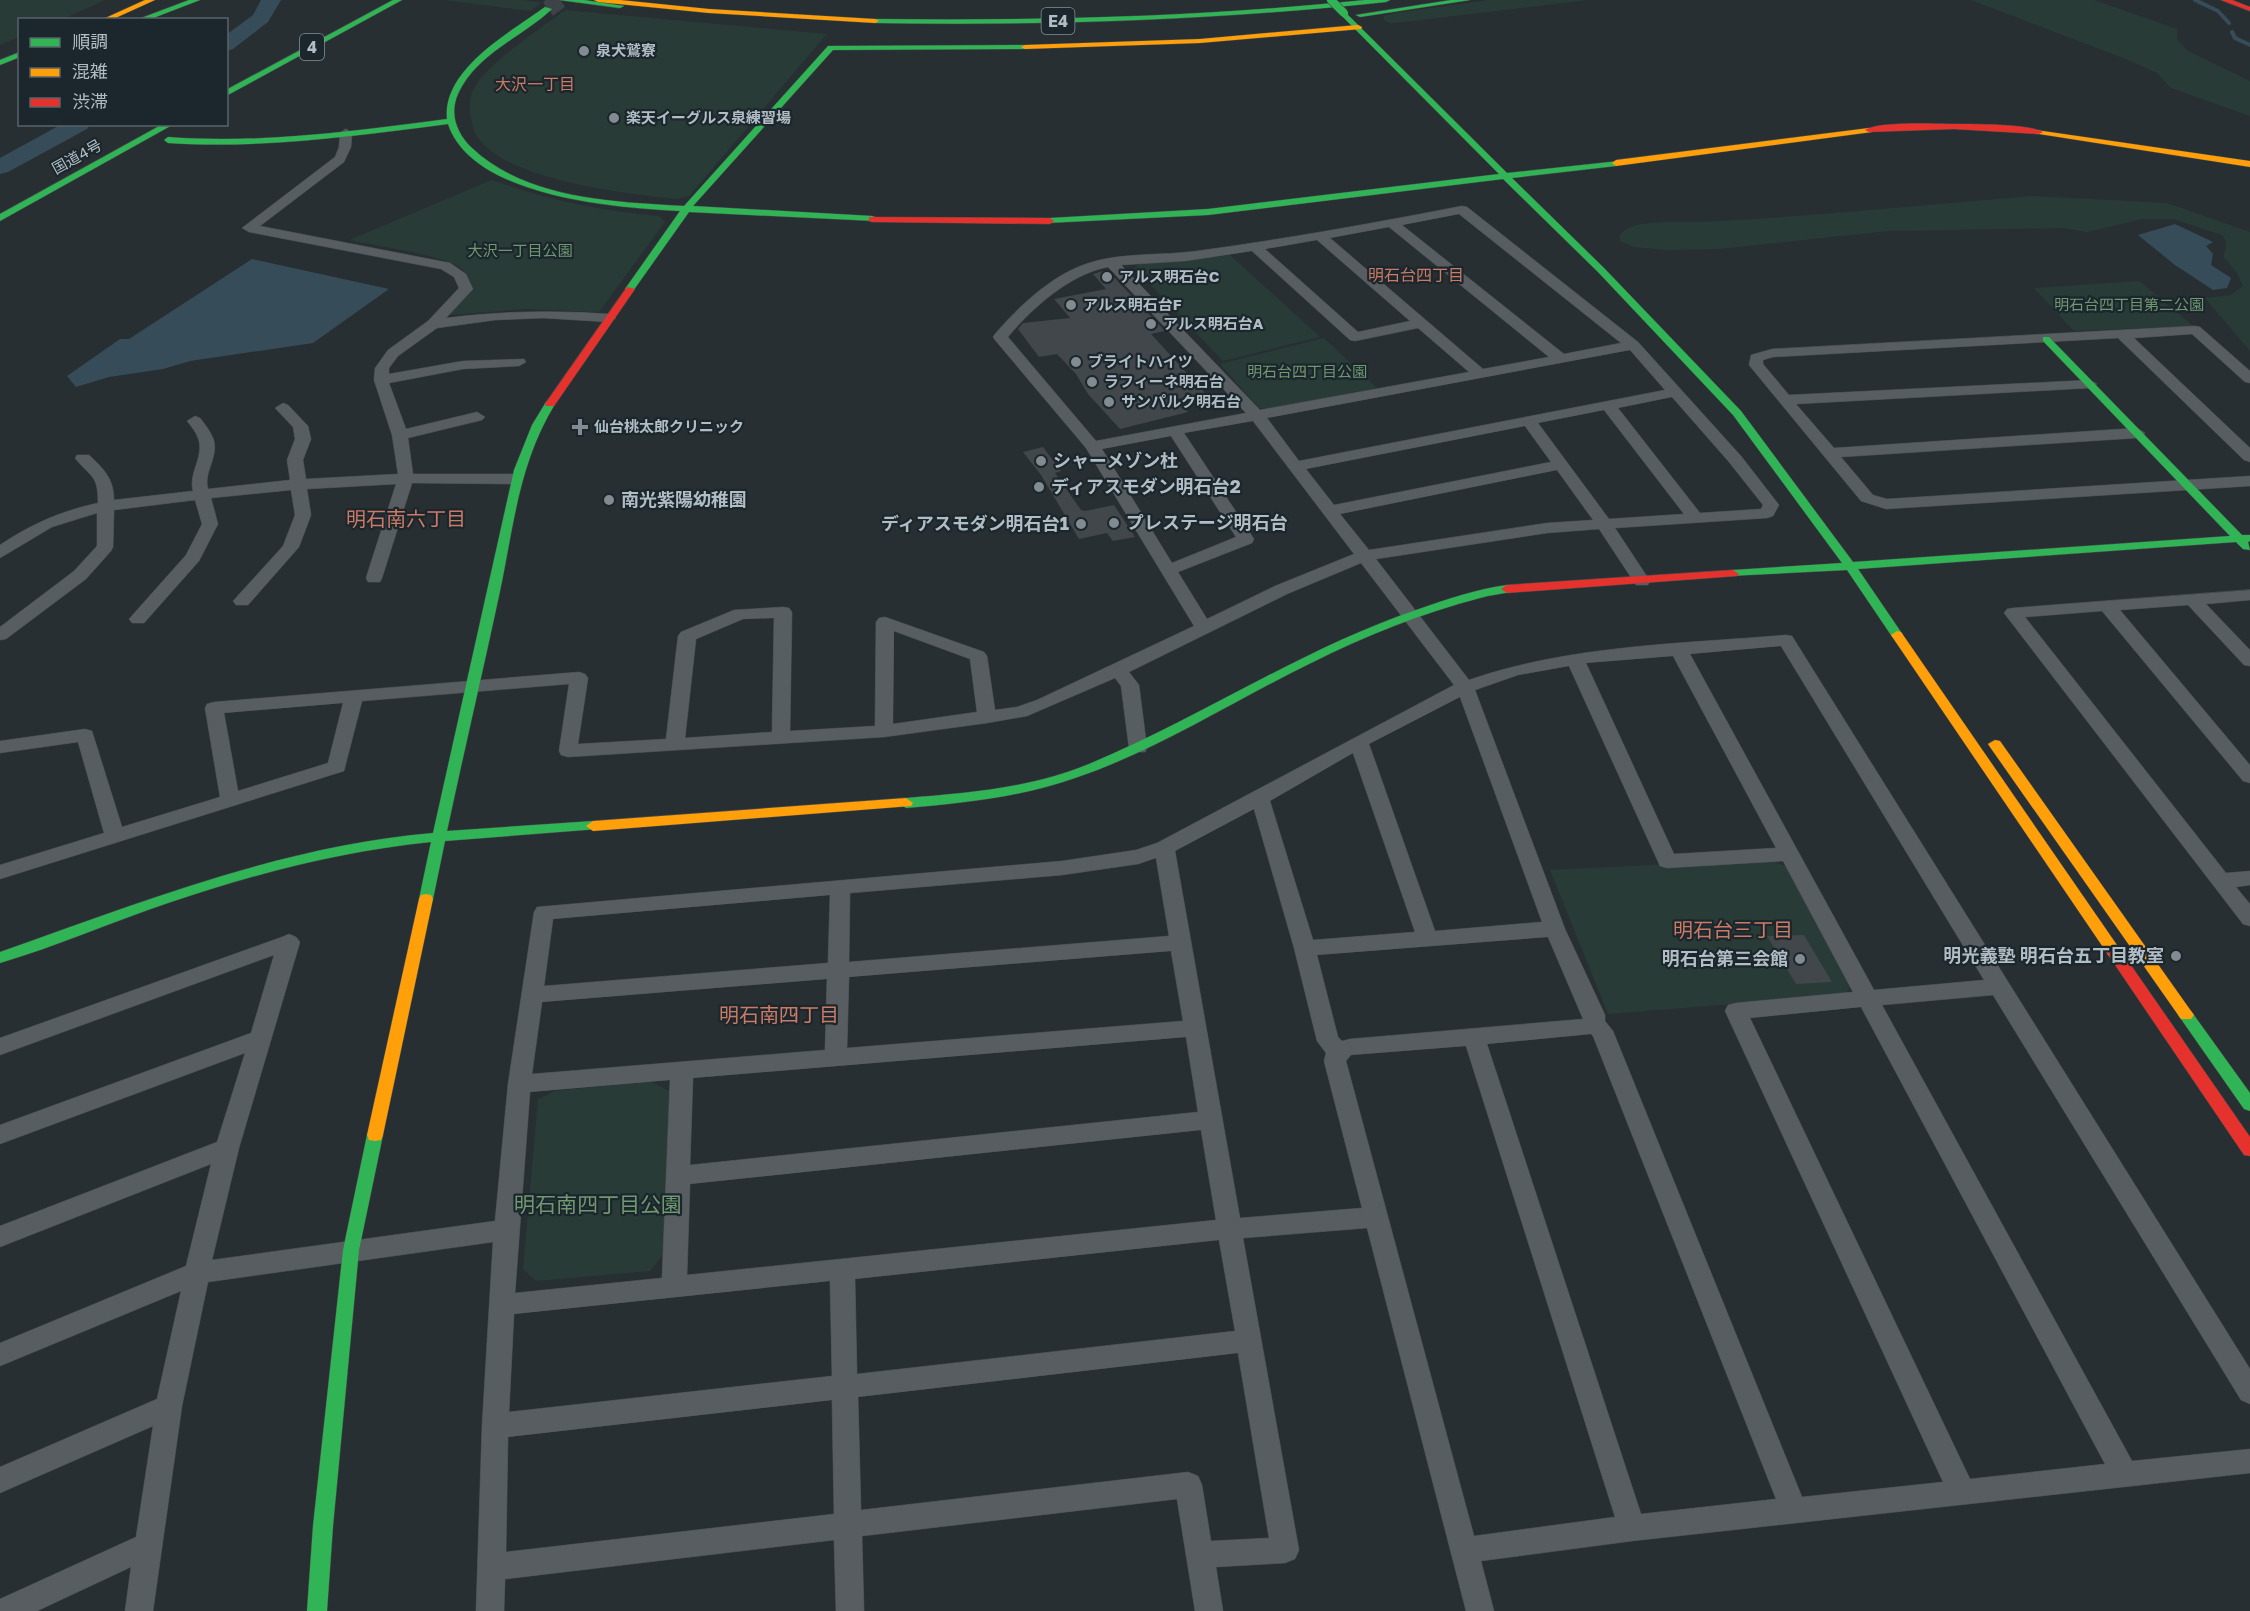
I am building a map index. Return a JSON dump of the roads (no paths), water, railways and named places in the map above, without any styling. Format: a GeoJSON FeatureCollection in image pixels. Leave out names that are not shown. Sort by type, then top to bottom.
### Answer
{"type":"FeatureCollection","features":[{"type":"Feature","properties":{"kind":"main road"},"geometry":{"type":"LineString","coordinates":[[100,18],[128,0]]}},
{"type":"Feature","properties":{"kind":"main road"},"geometry":{"type":"LineString","coordinates":[[101,18],[151,0]]}},
{"type":"Feature","properties":{"kind":"main road"},"geometry":{"type":"LineString","coordinates":[[123,18],[165,0]]}},
{"type":"Feature","properties":{"kind":"main road"},"geometry":{"type":"LineString","coordinates":[[145,18],[196,0]]}},
{"type":"Feature","properties":{"kind":"main road","name":"4"},"geometry":{"type":"LineString","coordinates":[[228,83],[382,0]]}},
{"type":"Feature","properties":{"kind":"main road","name":"4"},"geometry":{"type":"LineString","coordinates":[[228,93],[398,0]]}},
{"type":"Feature","properties":{"kind":"main road"},"geometry":{"type":"LineString","coordinates":[[563,0],[729,14]]}},
{"type":"Feature","properties":{"kind":"main road","name":"E4"},"geometry":{"type":"LineString","coordinates":[[598,0],[729,14],[852,21],[1093,21],[1241,14],[1386,0]]}},
{"type":"Feature","properties":{"kind":"main road","name":"E4"},"geometry":{"type":"LineString","coordinates":[[658,0],[827,12],[984,16],[1172,10],[1309,0]]}},
{"type":"Feature","properties":{"kind":"main road"},"geometry":{"type":"LineString","coordinates":[[1331,0],[1353,13],[1488,139]]}},
{"type":"Feature","properties":{"kind":"main road"},"geometry":{"type":"LineString","coordinates":[[317,1611],[323,1526],[351,1250],[471,687],[495,588],[515,479],[539,419],[687,208],[831,48],[1080,47],[1200,41],[1353,13],[1466,0]]}},
{"type":"Feature","properties":{"kind":"main road"},"geometry":{"type":"LineString","coordinates":[[2225,0],[2250,9]]}},
{"type":"Feature","properties":{"kind":"main road"},"geometry":{"type":"LineString","coordinates":[[548,9],[471,70],[458,85],[452,99],[451,121],[461,142],[482,162],[517,180],[561,193],[591,199],[687,208],[953,222],[1087,220],[1206,212],[1510,170],[1524,174],[1876,129],[1919,126],[2035,132],[2250,164]]}},
{"type":"Feature","properties":{"kind":"main road"},"geometry":{"type":"LineString","coordinates":[[1353,13],[1443,115],[1510,170],[1737,413],[1850,566],[2250,1150]]}},
{"type":"Feature","properties":{"kind":"main road"},"geometry":{"type":"LineString","coordinates":[[0,63],[18,55]]}},
{"type":"Feature","properties":{"kind":"main road"},"geometry":{"type":"LineString","coordinates":[[0,76],[18,68]]}},
{"type":"Feature","properties":{"kind":"main road"},"geometry":{"type":"LineString","coordinates":[[118,153],[155,141],[264,142],[451,121]]}},
{"type":"Feature","properties":{"kind":"main road","name":"国道4号"},"geometry":{"type":"LineString","coordinates":[[0,204],[147,126]]}},
{"type":"Feature","properties":{"kind":"main road","name":"国道4号"},"geometry":{"type":"LineString","coordinates":[[0,218],[167,126]]}},
{"type":"Feature","properties":{"kind":"main road"},"geometry":{"type":"LineString","coordinates":[[168,140],[164,134],[170,126]]}},
{"type":"Feature","properties":{"kind":"main road"},"geometry":{"type":"LineString","coordinates":[[1524,174],[1641,291]]}},
{"type":"Feature","properties":{"kind":"main road"},"geometry":{"type":"LineString","coordinates":[[2046,339],[2186,484],[2244,538],[2250,551]]}},
{"type":"Feature","properties":{"kind":"main road"},"geometry":{"type":"LineString","coordinates":[[0,958],[238,877],[304,859],[375,845],[440,837],[958,799],[1031,787],[1089,769],[1138,748],[1355,636],[1409,615],[1499,590],[2244,538]]}},
{"type":"Feature","properties":{"kind":"main road"},"geometry":{"type":"LineString","coordinates":[[1860,553],[1878,578]]}},
{"type":"Feature","properties":{"kind":"main road"},"geometry":{"type":"LineString","coordinates":[[1988,734],[2250,1105]]}},
{"type":"Feature","properties":{"kind":"street"},"geometry":{"type":"LineString","coordinates":[[346,134],[345,147],[339,159],[327,171],[249,228],[445,266],[459,273],[466,289],[433,324],[393,353],[382,368],[381,380],[400,435],[406,478],[374,578]]}},
{"type":"Feature","properties":{"kind":"street"},"geometry":{"type":"LineString","coordinates":[[230,799],[214,708],[579,678],[568,751],[885,730],[987,717],[1020,712],[1043,704],[1118,670],[1312,576],[1365,556],[1535,530],[1767,513],[1771,505],[1633,345],[1462,210],[1256,247],[1095,265],[1073,274],[1009,326],[1000,337],[1092,446],[1204,628]]}},
{"type":"Feature","properties":{"kind":"street"},"geometry":{"type":"LineString","coordinates":[[1393,224],[1561,358]]}},
{"type":"Feature","properties":{"kind":"street"},"geometry":{"type":"LineString","coordinates":[[1320,236],[1480,374]]}},
{"type":"Feature","properties":{"kind":"street"},"geometry":{"type":"LineString","coordinates":[[1256,247],[1355,337],[1421,323]]}},
{"type":"Feature","properties":{"kind":"street"},"geometry":{"type":"LineString","coordinates":[[1112,263],[1257,417],[1465,687],[1555,929],[1594,1015],[1594,1024],[1602,1031],[1794,1510]]}},
{"type":"Feature","properties":{"kind":"street"},"geometry":{"type":"LineString","coordinates":[[433,324],[495,316],[609,318]]}},
{"type":"Feature","properties":{"kind":"street"},"geometry":{"type":"LineString","coordinates":[[2250,379],[2196,330],[1839,348],[1772,353],[1756,358],[1756,365],[1867,498],[1886,504],[2250,481]]}},
{"type":"Feature","properties":{"kind":"street"},"geometry":{"type":"LineString","coordinates":[[2122,334],[2250,457]]}},
{"type":"Feature","properties":{"kind":"street"},"geometry":{"type":"LineString","coordinates":[[1092,446],[1633,345]]}},
{"type":"Feature","properties":{"kind":"street"},"geometry":{"type":"LineString","coordinates":[[381,380],[463,365],[519,362]]}},
{"type":"Feature","properties":{"kind":"street"},"geometry":{"type":"LineString","coordinates":[[1785,400],[2090,384]]}},
{"type":"Feature","properties":{"kind":"street"},"geometry":{"type":"LineString","coordinates":[[1296,466],[1675,392]]}},
{"type":"Feature","properties":{"kind":"street"},"geometry":{"type":"LineString","coordinates":[[1608,405],[1696,518]]}},
{"type":"Feature","properties":{"kind":"street"},"geometry":{"type":"LineString","coordinates":[[242,602],[291,547],[303,515],[295,460],[303,439],[300,426],[283,408]]}},
{"type":"Feature","properties":{"kind":"street"},"geometry":{"type":"LineString","coordinates":[[400,435],[477,417]]}},
{"type":"Feature","properties":{"kind":"street"},"geometry":{"type":"LineString","coordinates":[[138,619],[193,557],[210,524],[198,481],[207,455],[206,440],[195,421]]}},
{"type":"Feature","properties":{"kind":"street"},"geometry":{"type":"LineString","coordinates":[[1529,421],[1604,524],[1642,581]]}},
{"type":"Feature","properties":{"kind":"street"},"geometry":{"type":"LineString","coordinates":[[1169,570],[1246,539],[1175,431]]}},
{"type":"Feature","properties":{"kind":"street"},"geometry":{"type":"LineString","coordinates":[[1829,453],[2137,433]]}},
{"type":"Feature","properties":{"kind":"street"},"geometry":{"type":"LineString","coordinates":[[0,635],[80,575],[105,547],[105,487],[100,474],[83,458]]}},
{"type":"Feature","properties":{"kind":"street"},"geometry":{"type":"LineString","coordinates":[[1330,511],[1561,465]]}},
{"type":"Feature","properties":{"kind":"street"},"geometry":{"type":"LineString","coordinates":[[0,553],[29,532],[63,518],[105,507],[298,484],[406,478],[515,479]]}},
{"type":"Feature","properties":{"kind":"street"},"geometry":{"type":"LineString","coordinates":[[2250,595],[2013,613],[2250,919]]}},
{"type":"Feature","properties":{"kind":"street"},"geometry":{"type":"LineString","coordinates":[[2193,600],[2250,661]]}},
{"type":"Feature","properties":{"kind":"street"},"geometry":{"type":"LineString","coordinates":[[2107,606],[2250,777]]}},
{"type":"Feature","properties":{"kind":"street"},"geometry":{"type":"LineString","coordinates":[[675,744],[687,636],[740,614],[783,612],[781,738]]}},
{"type":"Feature","properties":{"kind":"street"},"geometry":{"type":"LineString","coordinates":[[885,730],[885,622],[978,656],[987,717]]}},
{"type":"Feature","properties":{"kind":"street"},"geometry":{"type":"LineString","coordinates":[[490,1611],[495,1426],[506,1230],[519,1084],[544,912],[1062,868],[1138,857],[1164,848],[1465,687],[1515,670],[1575,659],[1786,640],[2250,1392]]}},
{"type":"Feature","properties":{"kind":"street"},"geometry":{"type":"LineString","coordinates":[[1679,650],[2126,1475]]}},
{"type":"Feature","properties":{"kind":"street"},"geometry":{"type":"LineString","coordinates":[[1575,659],[1667,861],[1790,854]]}},
{"type":"Feature","properties":{"kind":"street"},"geometry":{"type":"LineString","coordinates":[[1118,670],[1130,685],[1138,748]]}},
{"type":"Feature","properties":{"kind":"street"},"geometry":{"type":"LineString","coordinates":[[0,872],[337,767],[354,696]]}},
{"type":"Feature","properties":{"kind":"street"},"geometry":{"type":"LineString","coordinates":[[0,747],[85,735],[115,835]]}},
{"type":"Feature","properties":{"kind":"street"},"geometry":{"type":"LineString","coordinates":[[1359,742],[1428,939]]}},
{"type":"Feature","properties":{"kind":"street"},"geometry":{"type":"LineString","coordinates":[[1260,798],[1305,948],[1328,1041],[1338,1051]]}},
{"type":"Feature","properties":{"kind":"street"},"geometry":{"type":"LineString","coordinates":[[1164,848],[1285,1550],[1199,1555]]}},
{"type":"Feature","properties":{"kind":"street"},"geometry":{"type":"LineString","coordinates":[[2221,881],[2250,878]]}},
{"type":"Feature","properties":{"kind":"street"},"geometry":{"type":"LineString","coordinates":[[836,1058],[840,887]]}},
{"type":"Feature","properties":{"kind":"street"},"geometry":{"type":"LineString","coordinates":[[1305,948],[1555,929]]}},
{"type":"Feature","properties":{"kind":"street"},"geometry":{"type":"LineString","coordinates":[[0,1047],[289,942],[227,1148],[197,1273],[169,1406],[139,1611]]}},
{"type":"Feature","properties":{"kind":"street"},"geometry":{"type":"LineString","coordinates":[[532,995],[1181,943]]}},
{"type":"Feature","properties":{"kind":"street"},"geometry":{"type":"LineString","coordinates":[[1962,1492],[1736,1011],[2000,986]]}},
{"type":"Feature","properties":{"kind":"street"},"geometry":{"type":"LineString","coordinates":[[1338,1051],[1350,1047],[1588,1027],[1594,1024]]}},
{"type":"Feature","properties":{"kind":"street"},"geometry":{"type":"LineString","coordinates":[[519,1084],[1196,1028]]}},
{"type":"Feature","properties":{"kind":"street"},"geometry":{"type":"LineString","coordinates":[[1474,1037],[1632,1528]]}},
{"type":"Feature","properties":{"kind":"street"},"geometry":{"type":"LineString","coordinates":[[0,1136],[260,1038]]}},
{"type":"Feature","properties":{"kind":"street"},"geometry":{"type":"LineString","coordinates":[[1338,1051],[1335,1061],[1374,1217],[1480,1611]]}},
{"type":"Feature","properties":{"kind":"street"},"geometry":{"type":"LineString","coordinates":[[674,1285],[682,1071]]}},
{"type":"Feature","properties":{"kind":"street"},"geometry":{"type":"LineString","coordinates":[[677,1176],[1211,1120]]}},
{"type":"Feature","properties":{"kind":"street"},"geometry":{"type":"LineString","coordinates":[[0,1237],[227,1148]]}},
{"type":"Feature","properties":{"kind":"street"},"geometry":{"type":"LineString","coordinates":[[501,1305],[674,1285],[842,1271],[1230,1229],[1374,1217]]}},
{"type":"Feature","properties":{"kind":"street"},"geometry":{"type":"LineString","coordinates":[[0,1355],[197,1273],[506,1230]]}},
{"type":"Feature","properties":{"kind":"street"},"geometry":{"type":"LineString","coordinates":[[842,1271],[850,1611]]}},
{"type":"Feature","properties":{"kind":"street"},"geometry":{"type":"LineString","coordinates":[[495,1426],[1249,1341]]}},
{"type":"Feature","properties":{"kind":"street"},"geometry":{"type":"LineString","coordinates":[[0,1480],[169,1406]]}},
{"type":"Feature","properties":{"kind":"street"},"geometry":{"type":"LineString","coordinates":[[1465,1550],[1632,1528],[2250,1461]]}},
{"type":"Feature","properties":{"kind":"street"},"geometry":{"type":"LineString","coordinates":[[490,1567],[1188,1485],[1209,1611]]}},
{"type":"Feature","properties":{"kind":"street"},"geometry":{"type":"LineString","coordinates":[[6,1611],[149,1545]]}},
{"type":"Feature","properties":{"kind":"water"},"geometry":{"type":"Polygon","coordinates":[[[2175,224],[2213,242],[2206,246],[2213,254],[2211,265],[2231,278],[2227,288],[2213,290],[2175,265],[2138,235],[2175,224]]]}},
{"type":"Feature","properties":{"kind":"water"},"geometry":{"type":"Polygon","coordinates":[[[252,259],[389,289],[313,343],[190,361],[163,369],[109,377],[76,387],[67,376],[120,339],[129,339],[252,259]]]}},
{"type":"Feature","properties":{"kind":"waterway"},"geometry":{"type":"LineString","coordinates":[[228,43],[261,18],[271,0]]}},
{"type":"Feature","properties":{"kind":"waterway"},"geometry":{"type":"LineString","coordinates":[[2195,0],[2218,11],[2229,23]]}},
{"type":"Feature","properties":{"kind":"waterway"},"geometry":{"type":"LineString","coordinates":[[2232,32],[2235,38],[2250,45]]}},
{"type":"Feature","properties":{"kind":"waterway"},"geometry":{"type":"LineString","coordinates":[[0,167],[75,126]]}},
{"type":"Feature","properties":{"kind":"tunnel"},"geometry":{"type":"LineString","coordinates":[[548,9],[560,0]]}},
{"type":"Feature","properties":{"kind":"place","name":"泉犬鷲寮"},"geometry":{"type":"Point","coordinates":[584,51]}},
{"type":"Feature","properties":{"kind":"place","name":"楽天イーグルス泉練習場"},"geometry":{"type":"Point","coordinates":[614,118]}},
{"type":"Feature","properties":{"kind":"place","name":"アルス明石台C"},"geometry":{"type":"Point","coordinates":[1107,277]}},
{"type":"Feature","properties":{"kind":"place","name":"アルス明石台F"},"geometry":{"type":"Point","coordinates":[1071,305]}},
{"type":"Feature","properties":{"kind":"place","name":"アルス明石台A"},"geometry":{"type":"Point","coordinates":[1151,324]}},
{"type":"Feature","properties":{"kind":"place","name":"ブライトハイツ"},"geometry":{"type":"Point","coordinates":[1076,362]}},
{"type":"Feature","properties":{"kind":"place","name":"ラフィーネ明石台"},"geometry":{"type":"Point","coordinates":[1092,382]}},
{"type":"Feature","properties":{"kind":"place","name":"サンパルク明石台"},"geometry":{"type":"Point","coordinates":[1109,402]}},
{"type":"Feature","properties":{"kind":"place","name":"仙台桃太郎クリニック"},"geometry":{"type":"Point","coordinates":[580,427]}},
{"type":"Feature","properties":{"kind":"place","name":"シャーメゾン杜"},"geometry":{"type":"Point","coordinates":[1041,461]}},
{"type":"Feature","properties":{"kind":"place","name":"ディアスモダン明石台2"},"geometry":{"type":"Point","coordinates":[1039,487]}},
{"type":"Feature","properties":{"kind":"place","name":"南光紫陽幼稚園"},"geometry":{"type":"Point","coordinates":[609,500]}},
{"type":"Feature","properties":{"kind":"place","name":"プレステージ明石台"},"geometry":{"type":"Point","coordinates":[1114,523]}},
{"type":"Feature","properties":{"kind":"place","name":"ディアスモダン明石台1"},"geometry":{"type":"Point","coordinates":[1081,524]}},
{"type":"Feature","properties":{"kind":"place","name":"明光義塾 明石台五丁目教室"},"geometry":{"type":"Point","coordinates":[2176,956]}},
{"type":"Feature","properties":{"kind":"place","name":"明石台第三会館"},"geometry":{"type":"Point","coordinates":[1800,959]}},
{"type":"Feature","properties":{"kind":"district","name":"大沢一丁目"},"geometry":{"type":"Point","coordinates":[535,84]}},
{"type":"Feature","properties":{"kind":"district","name":"明石台四丁目"},"geometry":{"type":"Point","coordinates":[1416,275]}},
{"type":"Feature","properties":{"kind":"district","name":"明石南六丁目"},"geometry":{"type":"Point","coordinates":[406,519]}},
{"type":"Feature","properties":{"kind":"district","name":"明石台三丁目"},"geometry":{"type":"Point","coordinates":[1733,930]}},
{"type":"Feature","properties":{"kind":"district","name":"明石南四丁目"},"geometry":{"type":"Point","coordinates":[779,1015]}},
{"type":"Feature","properties":{"kind":"park label","name":"大沢一丁目公園"},"geometry":{"type":"Point","coordinates":[520,251]}},
{"type":"Feature","properties":{"kind":"park label","name":"明石台四丁目第二公園"},"geometry":{"type":"Point","coordinates":[2129,305]}},
{"type":"Feature","properties":{"kind":"park label","name":"明石台四丁目公園"},"geometry":{"type":"Point","coordinates":[1307,372]}},
{"type":"Feature","properties":{"kind":"park label","name":"明石南四丁目公園"},"geometry":{"type":"Point","coordinates":[598,1205]}}]}
